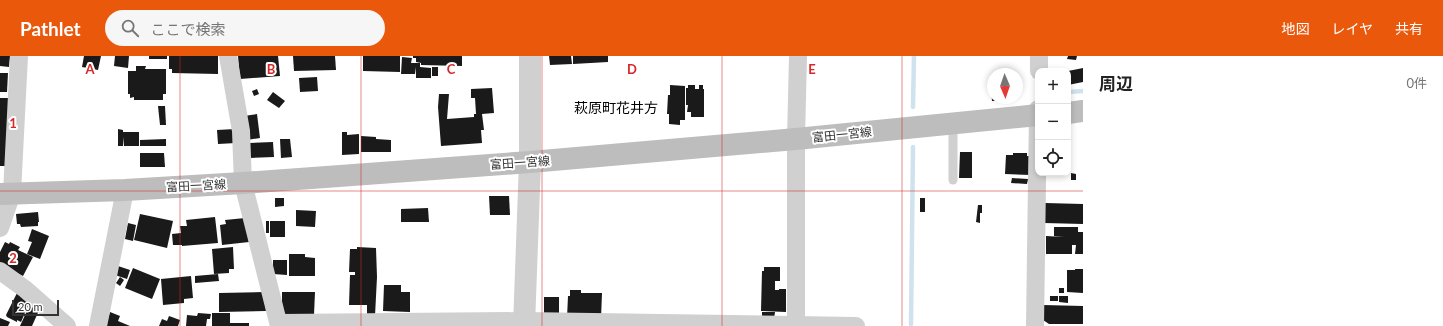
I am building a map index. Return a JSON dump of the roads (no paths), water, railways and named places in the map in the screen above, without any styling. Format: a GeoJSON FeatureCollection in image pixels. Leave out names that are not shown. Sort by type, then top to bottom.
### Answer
{"type":"FeatureCollection","features":[{"type":"Feature","properties":{"kind":"main road"},"geometry":{"type":"LineString","coordinates":[[1071,113],[1083,112]]}},
{"type":"Feature","properties":{"kind":"main road","name":"富田一宮線"},"geometry":{"type":"LineString","coordinates":[[6,193],[125,190],[244,183],[530,162],[796,139],[1035,115]]}},
{"type":"Feature","properties":{"kind":"street"},"geometry":{"type":"LineString","coordinates":[[0,228],[6,193],[19,56]]}},
{"type":"Feature","properties":{"kind":"street"},"geometry":{"type":"LineString","coordinates":[[228,56],[242,131],[244,183],[279,325],[524,324],[856,326]]}},
{"type":"Feature","properties":{"kind":"street"},"geometry":{"type":"LineString","coordinates":[[524,324],[530,162],[530,56]]}},
{"type":"Feature","properties":{"kind":"street"},"geometry":{"type":"LineString","coordinates":[[796,325],[796,139],[798,56]]}},
{"type":"Feature","properties":{"kind":"street"},"geometry":{"type":"LineString","coordinates":[[1039,56],[1039,68]]}},
{"type":"Feature","properties":{"kind":"street"},"geometry":{"type":"LineString","coordinates":[[1035,326],[1038,140]]}},
{"type":"Feature","properties":{"kind":"street"},"geometry":{"type":"LineString","coordinates":[[98,326],[125,190]]}},
{"type":"Feature","properties":{"kind":"street"},"geometry":{"type":"LineString","coordinates":[[0,271],[25,289],[67,326]]}},
{"type":"Feature","properties":{"kind":"lane"},"geometry":{"type":"LineString","coordinates":[[953,124],[953,180]]}},
{"type":"Feature","properties":{"kind":"waterway"},"geometry":{"type":"LineString","coordinates":[[913,107],[914,56]]}},
{"type":"Feature","properties":{"kind":"waterway"},"geometry":{"type":"LineString","coordinates":[[1071,92],[1083,91]]}},
{"type":"Feature","properties":{"kind":"waterway"},"geometry":{"type":"LineString","coordinates":[[911,324],[913,147]]}},
{"type":"Feature","properties":{"kind":"district","name":"萩原町花井方"},"geometry":{"type":"Point","coordinates":[616,108]}}]}
